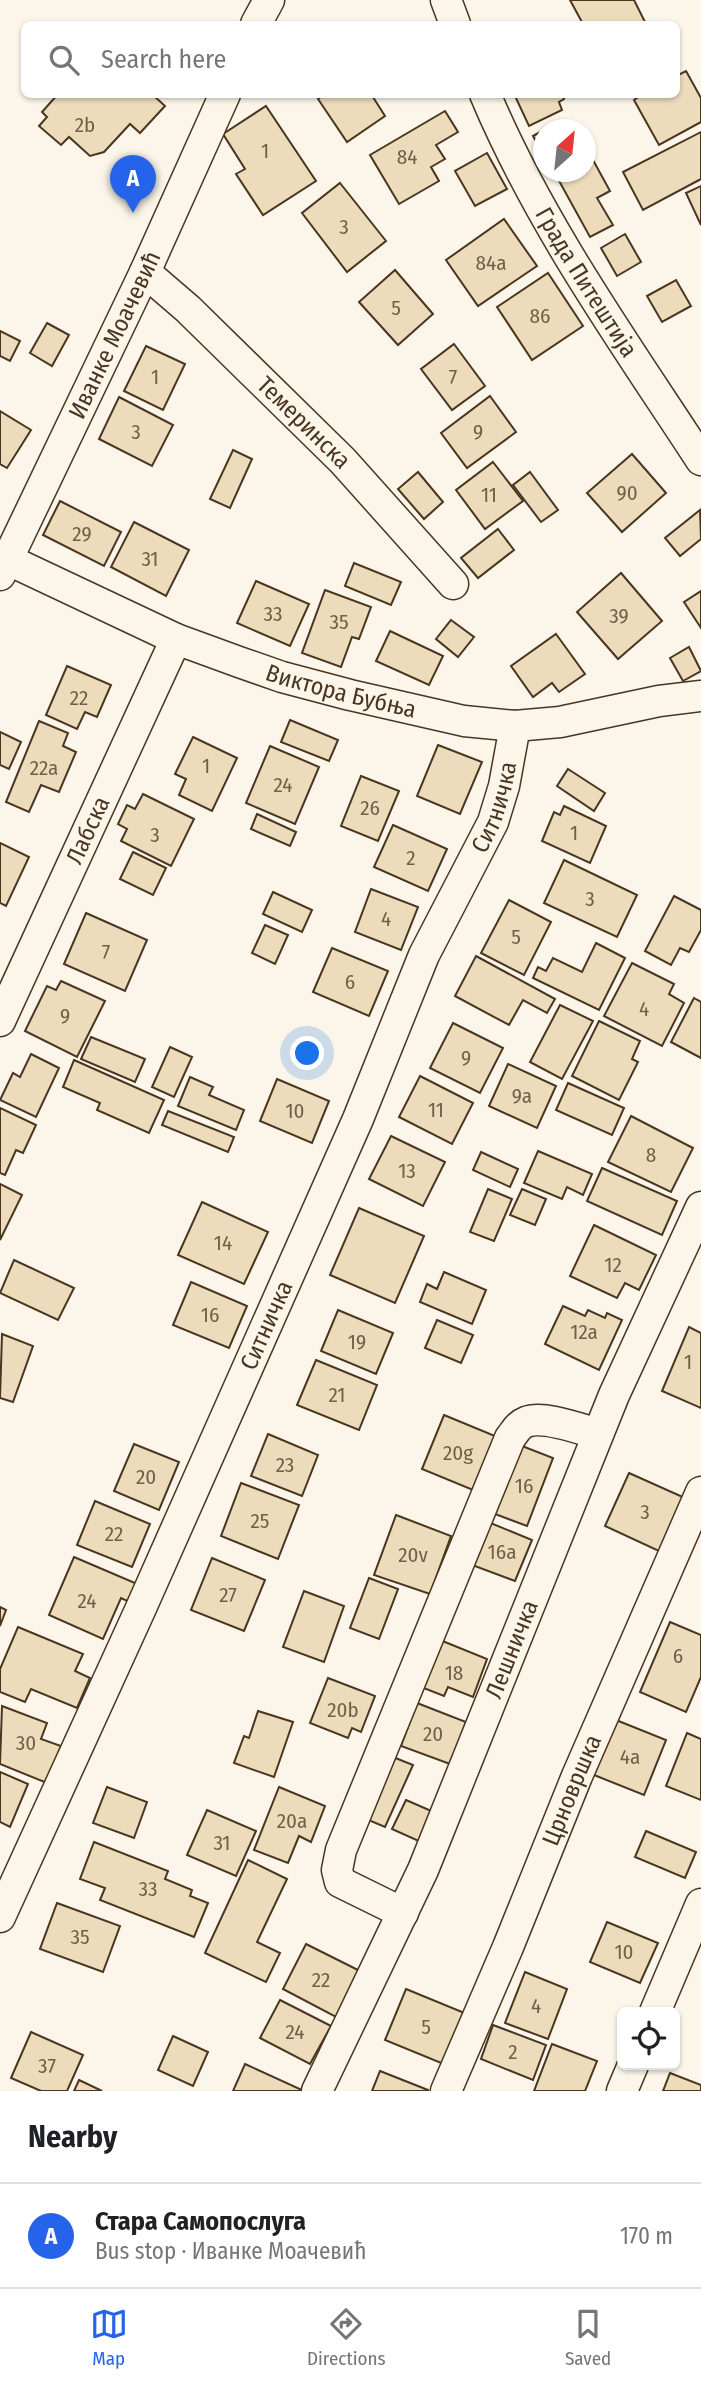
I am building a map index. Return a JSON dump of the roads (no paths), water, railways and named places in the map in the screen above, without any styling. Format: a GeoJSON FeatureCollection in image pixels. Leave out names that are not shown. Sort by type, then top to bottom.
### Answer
{"type":"FeatureCollection","features":[{"type":"Feature","properties":{"kind":"street"},"geometry":{"type":"LineString","coordinates":[[258,21],[269,0]]}},
{"type":"Feature","properties":{"kind":"street"},"geometry":{"type":"LineString","coordinates":[[446,0],[455,21]]}},
{"type":"Feature","properties":{"kind":"street","name":"Иванке Моачевић"},"geometry":{"type":"LineString","coordinates":[[2,564],[145,272],[223,98]]}},
{"type":"Feature","properties":{"kind":"street","name":"Града Питештија"},"geometry":{"type":"LineString","coordinates":[[487,98],[519,169],[552,229],[701,460]]}},
{"type":"Feature","properties":{"kind":"street","name":"Темеринска"},"geometry":{"type":"LineString","coordinates":[[145,272],[187,309],[342,461],[453,584]]}},
{"type":"Feature","properties":{"kind":"street","name":"Виктора Бубња"},"geometry":{"type":"LineString","coordinates":[[2,564],[176,639],[282,677],[464,721],[515,726],[560,722],[659,701],[701,696]]}},
{"type":"Feature","properties":{"kind":"street","name":"Лабска"},"geometry":{"type":"LineString","coordinates":[[0,1021],[176,639]]}},
{"type":"Feature","properties":{"kind":"street","name":"Ситничка"},"geometry":{"type":"LineString","coordinates":[[0,1917],[119,1658],[358,1119],[424,955],[493,822],[504,786],[515,726]]}},
{"type":"Feature","properties":{"kind":"street","name":"Лешничка"},"geometry":{"type":"LineString","coordinates":[[317,2091],[429,1857],[598,1434],[701,1207]]}},
{"type":"Feature","properties":{"kind":"street"},"geometry":{"type":"LineString","coordinates":[[403,1913],[340,1882],[337,1870],[346,1837],[510,1438],[518,1427],[527,1421],[544,1420],[598,1434]]}},
{"type":"Feature","properties":{"kind":"street","name":"Црновршка"},"geometry":{"type":"LineString","coordinates":[[446,2091],[577,1776],[701,1492]]}},
{"type":"Feature","properties":{"kind":"street"},"geometry":{"type":"LineString","coordinates":[[657,2007],[701,1904]]}},
{"type":"Feature","properties":{"kind":"street"},"geometry":{"type":"LineString","coordinates":[[622,2091],[631,2070]]}},
{"type":"Feature","properties":{"kind":"place","name":"Стара Самопослуга"},"geometry":{"type":"Point","coordinates":[133,213]}}]}
